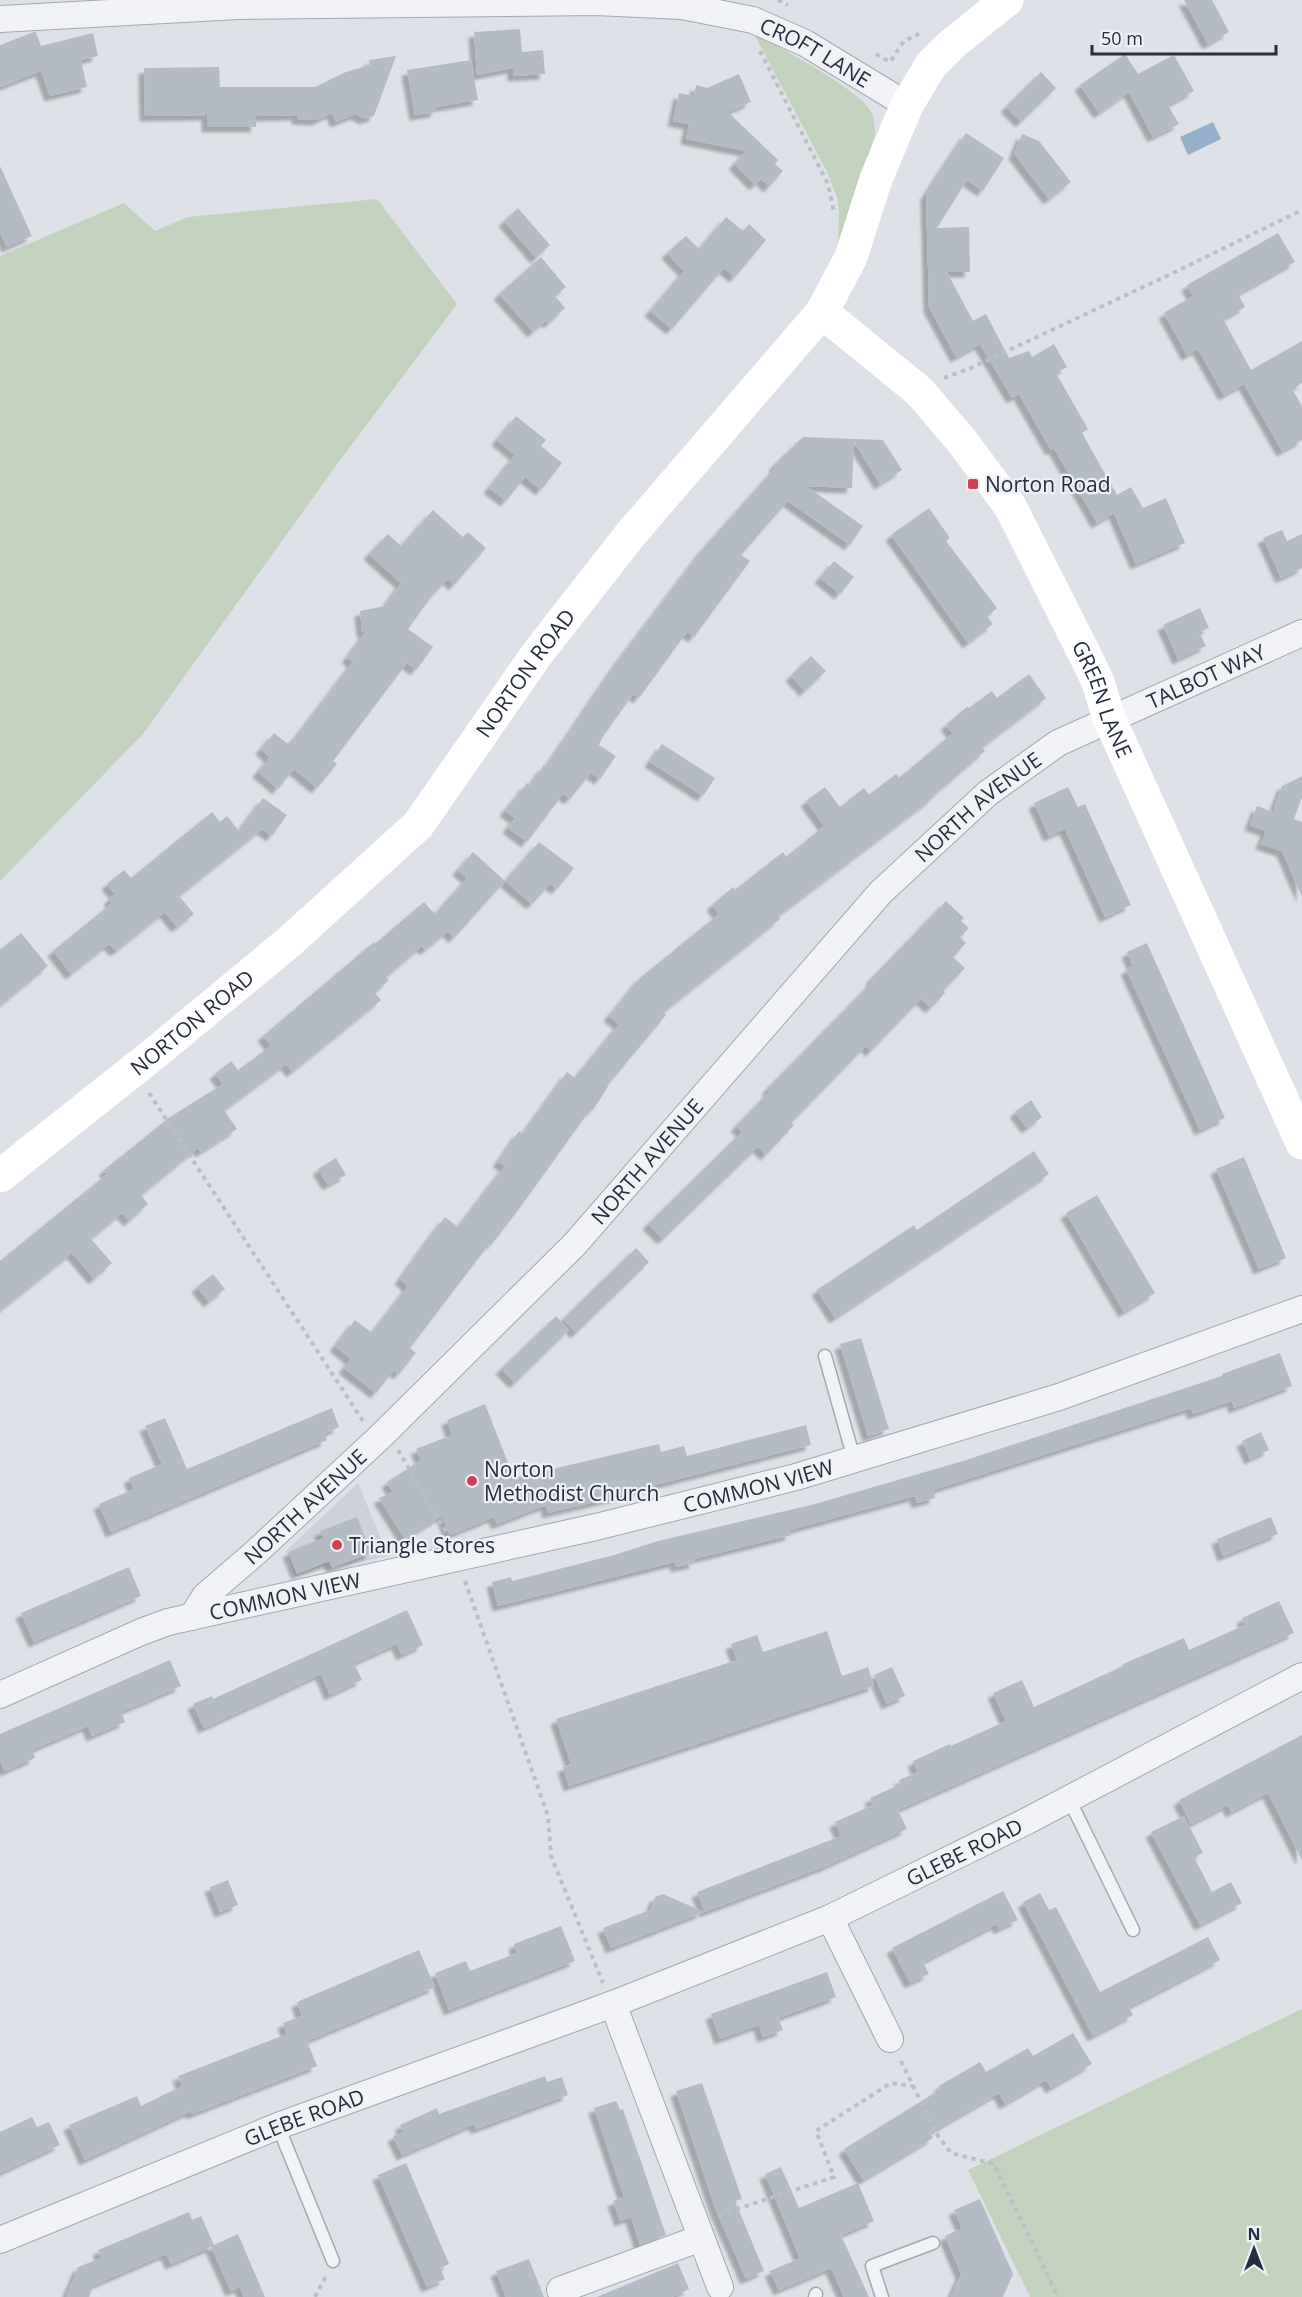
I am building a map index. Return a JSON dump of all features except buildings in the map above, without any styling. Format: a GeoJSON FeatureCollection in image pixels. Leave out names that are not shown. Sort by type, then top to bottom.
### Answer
{"type":"FeatureCollection","features":[{"type":"Feature","properties":{"kind":"street","name":"NORTON ROAD"},"geometry":{"type":"LineString","coordinates":[[0,1176],[289,942],[418,825],[537,654],[630,535],[822,312],[851,257],[876,179],[907,105],[931,65],[951,45],[1007,0]]}},
{"type":"Feature","properties":{"kind":"street","name":"CROFT LANE"},"geometry":{"type":"LineString","coordinates":[[0,19],[238,6],[596,2],[682,6],[753,20],[805,43],[907,105]]}},
{"type":"Feature","properties":{"kind":"street","name":"GREEN LANE"},"geometry":{"type":"LineString","coordinates":[[822,312],[919,391],[961,440],[1010,506],[1098,682],[1108,718],[1302,1143]]}},
{"type":"Feature","properties":{"kind":"street","name":"TALBOT WAY"},"geometry":{"type":"LineString","coordinates":[[1108,718],[1302,633]]}},
{"type":"Feature","properties":{"kind":"street","name":"NORTH AVENUE"},"geometry":{"type":"LineString","coordinates":[[192,1617],[205,1596],[380,1437],[575,1244],[881,891],[988,793],[1058,743],[1108,718]]}},
{"type":"Feature","properties":{"kind":"street","name":"COMMON VIEW"},"geometry":{"type":"LineString","coordinates":[[0,1695],[141,1632],[192,1617],[351,1580],[459,1559],[607,1525],[796,1477],[1059,1396],[1302,1309]]}},
{"type":"Feature","properties":{"kind":"street","name":"GLEBE ROAD"},"geometry":{"type":"LineString","coordinates":[[0,2240],[278,2126],[613,2004],[830,1918],[1069,1799],[1302,1677]]}},
{"type":"Feature","properties":{"kind":"street"},"geometry":{"type":"LineString","coordinates":[[830,1918],[890,2038]]}},
{"type":"Feature","properties":{"kind":"street"},"geometry":{"type":"LineString","coordinates":[[613,2004],[720,2287]]}},
{"type":"Feature","properties":{"kind":"street"},"geometry":{"type":"LineString","coordinates":[[560,2290],[698,2230]]}},
{"type":"Feature","properties":{"kind":"lane"},"geometry":{"type":"LineString","coordinates":[[825,1356],[854,1459]]}},
{"type":"Feature","properties":{"kind":"lane"},"geometry":{"type":"LineString","coordinates":[[1069,1799],[1133,1930]]}},
{"type":"Feature","properties":{"kind":"lane"},"geometry":{"type":"LineString","coordinates":[[278,2126],[333,2261]]}},
{"type":"Feature","properties":{"kind":"lane"},"geometry":{"type":"LineString","coordinates":[[882,2297],[872,2266],[933,2242]]}},
{"type":"Feature","properties":{"kind":"path"},"geometry":{"type":"LineString","coordinates":[[778,0],[797,10]]}},
{"type":"Feature","properties":{"kind":"path"},"geometry":{"type":"LineString","coordinates":[[872,52],[890,62],[904,41],[922,32],[927,34]]}},
{"type":"Feature","properties":{"kind":"path"},"geometry":{"type":"LineString","coordinates":[[755,43],[828,184],[834,205],[834,215]]}},
{"type":"Feature","properties":{"kind":"path"},"geometry":{"type":"LineString","coordinates":[[937,380],[971,368],[1302,210]]}},
{"type":"Feature","properties":{"kind":"path"},"geometry":{"type":"LineString","coordinates":[[133,1070],[365,1424],[398,1449],[451,1540],[548,1816],[551,1856],[613,2004]]}},
{"type":"Feature","properties":{"kind":"path"},"geometry":{"type":"LineString","coordinates":[[890,2038],[936,2133],[951,2153],[993,2164],[1058,2297]]}},
{"type":"Feature","properties":{"kind":"path"},"geometry":{"type":"LineString","coordinates":[[698,2230],[834,2177],[816,2131],[891,2083],[913,2086]]}},
{"type":"Feature","properties":{"kind":"shaded area"},"geometry":{"type":"Polygon","coordinates":[[[358,1483],[388,1556],[295,1576],[286,1551],[358,1483]]]}},
{"type":"Feature","properties":{"kind":"green space"},"geometry":{"type":"Polygon","coordinates":[[[754,34],[832,78],[860,99],[872,113],[875,134],[842,243],[838,241],[837,197],[827,172],[754,34]]]}},
{"type":"Feature","properties":{"kind":"green space"},"geometry":{"type":"Polygon","coordinates":[[[377,199],[457,304],[338,463],[143,734],[0,881],[0,256],[124,203],[155,231],[188,217],[377,199]]]}},
{"type":"Feature","properties":{"kind":"green space"},"geometry":{"type":"Polygon","coordinates":[[[1302,2009],[1302,2297],[1030,2297],[968,2170],[1302,2009]]]}},
{"type":"Feature","properties":{"kind":"water"},"geometry":{"type":"Polygon","coordinates":[[[1213,122],[1221,139],[1188,155],[1180,137],[1213,122]]]}},
{"type":"Feature","properties":{"kind":"place","name":"Norton Road"},"geometry":{"type":"Point","coordinates":[973,484]}},
{"type":"Feature","properties":{"kind":"place","name":"Norton Methodist Church"},"geometry":{"type":"Point","coordinates":[472,1481]}},
{"type":"Feature","properties":{"kind":"place","name":"Triangle Stores"},"geometry":{"type":"Point","coordinates":[337,1545]}}]}
